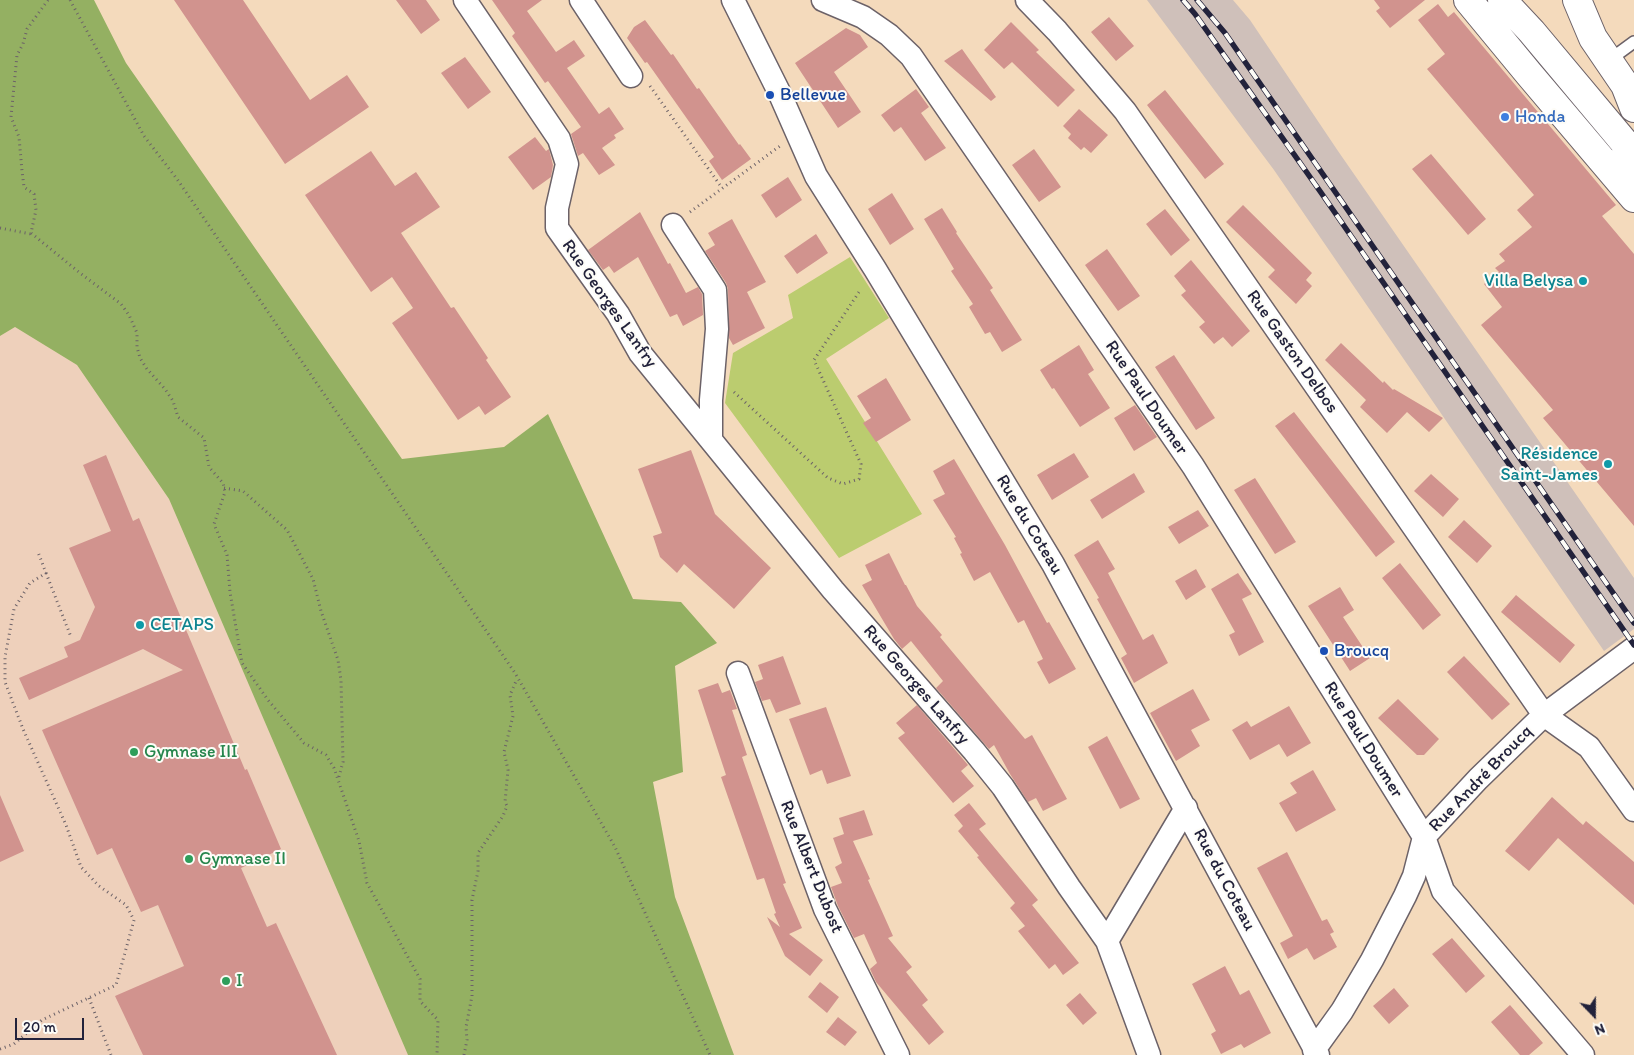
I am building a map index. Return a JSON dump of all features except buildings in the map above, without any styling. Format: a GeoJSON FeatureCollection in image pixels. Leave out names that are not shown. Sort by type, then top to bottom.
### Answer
{"type":"FeatureCollection","features":[{"type":"Feature","properties":{"kind":"main road"},"geometry":{"type":"LineString","coordinates":[[1468,0],[1529,74],[1614,151]]}},
{"type":"Feature","properties":{"kind":"main road"},"geometry":{"type":"LineString","coordinates":[[1502,0],[1532,32],[1596,108],[1614,151]]}},
{"type":"Feature","properties":{"kind":"main road"},"geometry":{"type":"LineString","coordinates":[[1577,0],[1598,53],[1625,85],[1634,108]]}},
{"type":"Feature","properties":{"kind":"main road"},"geometry":{"type":"LineString","coordinates":[[1598,53],[1596,108],[1634,198]]}},
{"type":"Feature","properties":{"kind":"main road"},"geometry":{"type":"LineString","coordinates":[[1565,71],[1574,71],[1583,67],[1598,53]]}},
{"type":"Feature","properties":{"kind":"street","name":"Rue Georges Lanfry"},"geometry":{"type":"LineString","coordinates":[[465,0],[559,139],[567,164],[557,208],[557,228],[618,314],[640,353],[833,590],[974,751],[1003,787],[1069,887],[1107,940]]}},
{"type":"Feature","properties":{"kind":"street"},"geometry":{"type":"LineString","coordinates":[[581,0],[641,81]]}},
{"type":"Feature","properties":{"kind":"street","name":"Rue Paul Doumer"},"geometry":{"type":"LineString","coordinates":[[823,0],[863,17],[889,35],[911,56],[1192,466],[1424,838],[1443,891],[1583,1055]]}},
{"type":"Feature","properties":{"kind":"street","name":"Rue Gaston Delbos"},"geometry":{"type":"LineString","coordinates":[[1027,0],[1057,31],[1125,111],[1544,715],[1588,747],[1634,810]]}},
{"type":"Feature","properties":{"kind":"street","name":"Rue du Coteau"},"geometry":{"type":"LineString","coordinates":[[735,1],[779,92],[816,176],[875,269],[1052,564],[1186,808],[1316,1052]]}},
{"type":"Feature","properties":{"kind":"street"},"geometry":{"type":"LineString","coordinates":[[673,225],[715,290],[717,329],[711,400],[711,440]]}},
{"type":"Feature","properties":{"kind":"street","name":"Rue André Broucq"},"geometry":{"type":"LineString","coordinates":[[1316,1052],[1372,960],[1397,912],[1414,876],[1424,838],[1478,779],[1544,715],[1634,648]]}},
{"type":"Feature","properties":{"kind":"street","name":"Rue Albert Dubost"},"geometry":{"type":"LineString","coordinates":[[738,673],[824,909],[898,1055]]}},
{"type":"Feature","properties":{"kind":"street"},"geometry":{"type":"LineString","coordinates":[[1149,1055],[1107,940],[1186,808]]}},
{"type":"Feature","properties":{"kind":"lane"},"geometry":{"type":"LineString","coordinates":[[1598,53],[1634,42]]}},
{"type":"Feature","properties":{"kind":"lane"},"geometry":{"type":"LineString","coordinates":[[1614,151],[1634,174]]}},
{"type":"Feature","properties":{"kind":"path"},"geometry":{"type":"LineString","coordinates":[[33,235],[31,233],[36,210],[34,194],[24,187],[19,137],[11,117],[17,55],[32,21],[48,0]]}},
{"type":"Feature","properties":{"kind":"path"},"geometry":{"type":"LineString","coordinates":[[70,0],[144,136],[182,188],[518,679],[615,847],[710,1055]]}},
{"type":"Feature","properties":{"kind":"path"},"geometry":{"type":"LineString","coordinates":[[641,81],[722,188]]}},
{"type":"Feature","properties":{"kind":"path"},"geometry":{"type":"LineString","coordinates":[[673,225],[796,133]]}},
{"type":"Feature","properties":{"kind":"path"},"geometry":{"type":"LineString","coordinates":[[0,228],[33,235],[121,304],[129,315],[137,333],[137,347],[140,358],[165,389],[172,400],[178,417],[204,438],[209,467],[223,483],[225,492],[214,524],[227,555],[230,592],[242,663],[268,700],[304,742],[326,755],[334,768],[359,840],[367,883],[420,979],[420,1001],[438,1020],[437,1055]]}},
{"type":"Feature","properties":{"kind":"path"},"geometry":{"type":"LineString","coordinates":[[713,373],[828,478],[843,484],[859,479],[861,464],[814,360],[875,269]]}},
{"type":"Feature","properties":{"kind":"path"},"geometry":{"type":"LineString","coordinates":[[224,488],[244,491],[287,530],[313,579],[321,611],[338,660],[341,680],[344,739],[343,762],[338,781]]}},
{"type":"Feature","properties":{"kind":"path"},"geometry":{"type":"LineString","coordinates":[[38,552],[72,637]]}},
{"type":"Feature","properties":{"kind":"path"},"geometry":{"type":"LineString","coordinates":[[0,1050],[14,1044],[42,1020],[116,985],[134,920],[126,905],[99,886],[81,868],[66,825],[23,729],[5,682],[5,657],[14,609],[30,583],[46,574]]}},
{"type":"Feature","properties":{"kind":"path"},"geometry":{"type":"LineString","coordinates":[[464,1055],[467,1040],[466,1027],[472,996],[472,900],[478,872],[478,852],[496,823],[503,816],[507,806],[508,770],[504,752],[513,716],[510,695],[518,679]]}},
{"type":"Feature","properties":{"kind":"path"},"geometry":{"type":"LineString","coordinates":[[89,998],[111,1055]]}},
{"type":"Feature","properties":{"kind":"shaded area"},"geometry":{"type":"Polygon","coordinates":[[[1147,0],[1233,0],[1250,20],[1338,151],[1634,578],[1634,629],[1604,651],[1274,170],[1147,0]]]}},
{"type":"Feature","properties":{"kind":"shaded area"},"geometry":{"type":"Polygon","coordinates":[[[15,327],[77,365],[169,499],[408,1055],[0,1055],[0,336],[15,327]]]}},
{"type":"Feature","properties":{"kind":"green space"},"geometry":{"type":"Polygon","coordinates":[[[0,0],[94,0],[126,63],[402,459],[504,447],[548,414],[633,599],[681,602],[717,643],[675,666],[683,772],[653,782],[675,897],[734,1055],[408,1055],[169,499],[77,365],[15,327],[0,336],[0,0]]]}},
{"type":"Feature","properties":{"kind":"green space"},"geometry":{"type":"Polygon","coordinates":[[[850,257],[889,318],[826,359],[922,514],[839,558],[725,403],[733,353],[793,318],[788,295],[850,257]]]}},
{"type":"Feature","properties":{"kind":"railway"},"geometry":{"type":"LineString","coordinates":[[1183,0],[1195,14],[1322,194],[1634,645]]}},
{"type":"Feature","properties":{"kind":"railway"},"geometry":{"type":"LineString","coordinates":[[1197,0],[1225,33],[1634,623]]}},
{"type":"Feature","properties":{"kind":"place","name":"Bellevue"},"geometry":{"type":"Point","coordinates":[770,95]}},
{"type":"Feature","properties":{"kind":"place","name":"Honda"},"geometry":{"type":"Point","coordinates":[1505,117]}},
{"type":"Feature","properties":{"kind":"place","name":"Villa Belysa"},"geometry":{"type":"Point","coordinates":[1583,281]}},
{"type":"Feature","properties":{"kind":"place","name":"Résidence Saint-James"},"geometry":{"type":"Point","coordinates":[1608,464]}},
{"type":"Feature","properties":{"kind":"place","name":"CETAPS"},"geometry":{"type":"Point","coordinates":[140,625]}},
{"type":"Feature","properties":{"kind":"place","name":"Broucq"},"geometry":{"type":"Point","coordinates":[1324,651]}},
{"type":"Feature","properties":{"kind":"place","name":"Gymnase III"},"geometry":{"type":"Point","coordinates":[134,752]}},
{"type":"Feature","properties":{"kind":"place","name":"Gymnase II"},"geometry":{"type":"Point","coordinates":[189,859]}},
{"type":"Feature","properties":{"kind":"place","name":"I"},"geometry":{"type":"Point","coordinates":[226,981]}}]}
